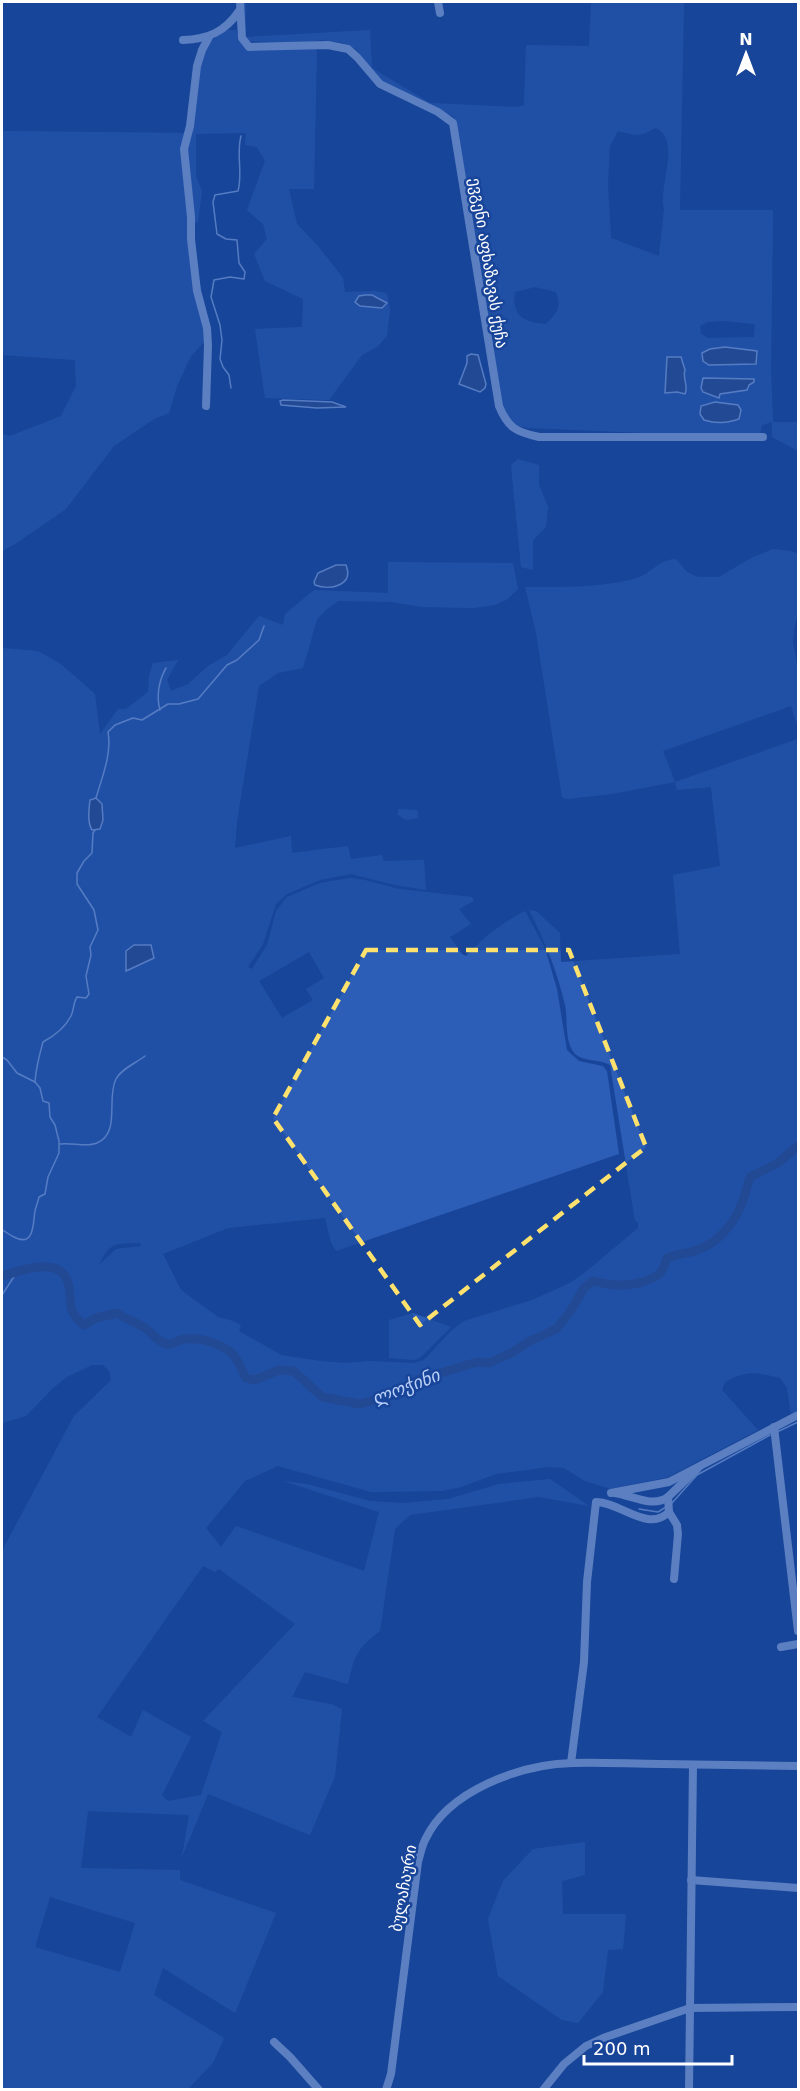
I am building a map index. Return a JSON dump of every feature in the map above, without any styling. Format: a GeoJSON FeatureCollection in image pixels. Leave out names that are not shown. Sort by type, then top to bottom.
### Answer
{"type":"FeatureCollection","features":[{"type":"Feature","properties":{"kind":"street","name":"ევგენი აფხაზავას ქუჩა"},"geometry":{"type":"LineString","coordinates":[[240,2],[242,38],[249,47],[328,45],[348,49],[380,84],[438,112],[453,123],[499,406],[504,419],[512,428],[522,434],[539,437],[763,436]]}},
{"type":"Feature","properties":{"kind":"street"},"geometry":{"type":"LineString","coordinates":[[438,2],[440,13]]}},
{"type":"Feature","properties":{"kind":"street"},"geometry":{"type":"LineString","coordinates":[[183,40],[209,37],[232,21],[240,11]]}},
{"type":"Feature","properties":{"kind":"street"},"geometry":{"type":"LineString","coordinates":[[206,406],[207,328],[197,291],[184,149],[192,116],[197,66],[209,37]]}},
{"type":"Feature","properties":{"kind":"street"},"geometry":{"type":"LineString","coordinates":[[698,1468],[663,1501],[655,1502],[611,1493],[669,1482],[798,1415]]}},
{"type":"Feature","properties":{"kind":"street"},"geometry":{"type":"LineString","coordinates":[[774,1427],[798,1631]]}},
{"type":"Feature","properties":{"kind":"street"},"geometry":{"type":"LineString","coordinates":[[669,1497],[669,1512],[677,1525],[678,1534],[674,1579]]}},
{"type":"Feature","properties":{"kind":"street"},"geometry":{"type":"LineString","coordinates":[[572,1763],[584,1662],[587,1582],[597,1502],[646,1519],[662,1517],[669,1512]]}},
{"type":"Feature","properties":{"kind":"street"},"geometry":{"type":"LineString","coordinates":[[781,1647],[798,1644]]}},
{"type":"Feature","properties":{"kind":"street","name":"ბულაჩაური"},"geometry":{"type":"LineString","coordinates":[[386,2090],[391,2074],[418,1862],[425,1840],[438,1820],[454,1804],[477,1789],[521,1772],[572,1763],[798,1766]]}},
{"type":"Feature","properties":{"kind":"street"},"geometry":{"type":"LineString","coordinates":[[689,2090],[693,1765]]}},
{"type":"Feature","properties":{"kind":"street"},"geometry":{"type":"LineString","coordinates":[[691,1880],[798,1888]]}},
{"type":"Feature","properties":{"kind":"street"},"geometry":{"type":"LineString","coordinates":[[543,2090],[564,2064],[586,2046],[690,2008],[798,2007]]}},
{"type":"Feature","properties":{"kind":"street"},"geometry":{"type":"LineString","coordinates":[[274,2042],[319,2090]]}},
{"type":"Feature","properties":{"kind":"highlighted area"},"geometry":{"type":"Polygon","coordinates":[[[366,950],[569,950],[646,1147],[420,1325],[273,1118],[366,950]]]}},
{"type":"Feature","properties":{"kind":"shaded area"},"geometry":{"type":"Polygon","coordinates":[[[243,2],[246,2],[245,37],[243,2]]]}},
{"type":"Feature","properties":{"kind":"shaded area"},"geometry":{"type":"Polygon","coordinates":[[[591,2],[684,3],[680,210],[773,210],[771,371],[773,422],[798,422],[798,451],[772,437],[772,422],[762,425],[760,434],[669,434],[529,428],[512,425],[502,405],[454,117],[383,83],[356,49],[343,43],[321,40],[307,43],[249,41],[245,37],[370,30],[372,68],[430,103],[517,107],[524,105],[526,45],[589,46],[591,2]],[[656,128],[634,135],[618,131],[610,146],[608,184],[611,238],[659,256],[667,143],[664,134],[656,128]],[[535,287],[515,292],[517,312],[531,322],[546,324],[557,310],[559,302],[556,292],[535,287]],[[708,322],[700,326],[701,334],[708,338],[754,337],[755,324],[708,322]],[[682,363],[665,393],[685,394],[686,391],[685,370],[682,363]],[[715,402],[701,406],[726,423],[715,402]]]}},
{"type":"Feature","properties":{"kind":"shaded area"},"geometry":{"type":"Polygon","coordinates":[[[226,30],[236,30],[245,47],[317,46],[314,189],[289,189],[297,224],[343,278],[345,292],[387,293],[390,310],[387,336],[377,347],[362,355],[329,400],[265,398],[255,329],[302,327],[303,299],[265,281],[254,254],[267,239],[263,224],[247,210],[265,161],[257,147],[245,145],[246,133],[196,134],[196,177],[202,191],[198,222],[193,223],[199,280],[206,308],[204,342],[191,356],[177,386],[169,413],[154,419],[114,446],[66,509],[2,551],[2,434],[10,436],[61,416],[76,386],[75,360],[2,355],[2,131],[190,133],[194,120],[198,74],[204,53],[217,36],[226,30]]]}},
{"type":"Feature","properties":{"kind":"shaded area"},"geometry":{"type":"Polygon","coordinates":[[[372,295],[387,303],[382,308],[360,306],[355,302],[359,296],[372,295]]]}},
{"type":"Feature","properties":{"kind":"shaded area"},"geometry":{"type":"Polygon","coordinates":[[[725,347],[757,351],[756,364],[709,365],[703,361],[702,353],[710,349],[725,347]]]}},
{"type":"Feature","properties":{"kind":"shaded area"},"geometry":{"type":"Polygon","coordinates":[[[478,355],[486,384],[480,392],[459,384],[467,363],[467,356],[478,355]]]}},
{"type":"Feature","properties":{"kind":"shaded area"},"geometry":{"type":"Polygon","coordinates":[[[667,357],[681,357],[685,370],[685,394],[665,393],[667,357]]]}},
{"type":"Feature","properties":{"kind":"shaded area"},"geometry":{"type":"Polygon","coordinates":[[[703,378],[754,379],[754,382],[747,390],[720,394],[719,398],[703,392],[701,388],[703,378]]]}},
{"type":"Feature","properties":{"kind":"shaded area"},"geometry":{"type":"Polygon","coordinates":[[[280,401],[332,402],[346,407],[317,408],[281,405],[280,401]]]}},
{"type":"Feature","properties":{"kind":"shaded area"},"geometry":{"type":"Polygon","coordinates":[[[715,402],[738,405],[741,410],[739,419],[722,422],[704,420],[700,414],[701,406],[715,402]]]}},
{"type":"Feature","properties":{"kind":"shaded area"},"geometry":{"type":"Polygon","coordinates":[[[518,459],[539,465],[539,485],[548,507],[546,527],[533,540],[533,570],[521,567],[511,465],[518,459]]]}},
{"type":"Feature","properties":{"kind":"shaded area"},"geometry":{"type":"Polygon","coordinates":[[[773,549],[798,554],[798,615],[793,642],[798,670],[798,728],[791,706],[663,751],[675,782],[612,794],[566,799],[562,797],[536,633],[525,587],[580,586],[621,582],[640,577],[665,562],[676,559],[687,572],[698,577],[719,577],[751,558],[773,549]]]}},
{"type":"Feature","properties":{"kind":"shaded area"},"geometry":{"type":"Polygon","coordinates":[[[388,562],[513,563],[518,589],[506,600],[495,605],[473,608],[422,607],[391,602],[338,601],[317,619],[303,668],[278,673],[259,686],[237,821],[235,848],[291,836],[292,853],[348,846],[351,859],[382,855],[384,861],[424,860],[426,890],[351,874],[320,880],[287,894],[276,904],[263,944],[248,967],[252,969],[267,945],[276,911],[287,897],[320,883],[350,878],[399,889],[472,897],[474,901],[459,909],[471,924],[450,937],[466,956],[494,931],[525,911],[545,948],[557,989],[567,1050],[579,1061],[603,1066],[607,1071],[619,1154],[336,1251],[331,1242],[325,1218],[228,1228],[163,1254],[181,1290],[218,1317],[241,1325],[239,1331],[281,1355],[346,1363],[370,1361],[414,1363],[424,1360],[451,1331],[464,1321],[532,1300],[570,1283],[638,1228],[610,1065],[579,1057],[572,1049],[568,1037],[565,1005],[558,980],[545,945],[529,910],[536,911],[560,933],[561,962],[680,954],[673,875],[720,866],[711,787],[677,790],[675,782],[798,739],[798,1410],[791,1414],[787,1388],[780,1378],[752,1373],[740,1375],[725,1382],[722,1390],[758,1430],[668,1477],[611,1489],[585,1481],[564,1468],[548,1467],[496,1474],[461,1487],[442,1491],[371,1492],[278,1466],[245,1481],[206,1528],[221,1547],[236,1526],[364,1571],[379,1512],[283,1481],[307,1484],[370,1501],[403,1503],[448,1499],[499,1484],[550,1479],[589,1506],[539,1497],[410,1515],[395,1529],[380,1631],[361,1648],[352,1666],[348,1684],[305,1672],[292,1697],[331,1704],[342,1709],[335,1776],[310,1835],[208,1794],[182,1857],[189,1815],[88,1811],[81,1868],[180,1870],[180,1880],[276,1913],[235,2013],[163,1968],[154,1995],[224,2038],[213,2063],[188,2089],[2,2089],[2,1551],[74,1416],[111,1380],[109,1371],[103,1365],[92,1365],[67,1377],[26,1416],[2,1423],[2,648],[38,651],[61,664],[95,694],[100,734],[118,709],[126,709],[148,692],[153,663],[178,660],[167,680],[171,691],[188,684],[208,666],[227,655],[259,616],[283,625],[285,614],[314,590],[388,593],[388,562]],[[309,952],[259,981],[282,1018],[313,1000],[306,989],[324,978],[309,952]],[[140,1243],[119,1244],[110,1248],[99,1265],[116,1249],[141,1246],[140,1243]],[[203,1566],[97,1717],[131,1737],[143,1710],[191,1737],[162,1795],[168,1801],[201,1795],[222,1732],[203,1721],[295,1624],[219,1569],[215,1572],[203,1566]],[[50,1897],[35,1947],[120,1972],[135,1923],[50,1897]]]}},
{"type":"Feature","properties":{"kind":"shaded area"},"geometry":{"type":"Polygon","coordinates":[[[336,565],[346,565],[348,572],[344,582],[334,587],[315,585],[318,573],[336,565]]]}},
{"type":"Feature","properties":{"kind":"shaded area"},"geometry":{"type":"Polygon","coordinates":[[[96,798],[102,804],[103,820],[100,829],[92,830],[89,819],[90,800],[96,798]]]}},
{"type":"Feature","properties":{"kind":"shaded area"},"geometry":{"type":"Polygon","coordinates":[[[398,809],[416,810],[418,818],[406,820],[398,815],[398,809]]]}},
{"type":"Feature","properties":{"kind":"shaded area"},"geometry":{"type":"Polygon","coordinates":[[[134,945],[151,945],[154,958],[126,971],[126,951],[134,945]]]}},
{"type":"Feature","properties":{"kind":"shaded area"},"geometry":{"type":"Polygon","coordinates":[[[413,1313],[451,1327],[421,1357],[415,1360],[389,1358],[389,1320],[413,1313]]]}},
{"type":"Feature","properties":{"kind":"shaded area"},"geometry":{"type":"Polygon","coordinates":[[[585,1842],[585,1875],[562,1881],[563,1914],[626,1914],[623,1949],[608,1950],[603,1992],[578,2023],[562,2020],[498,1976],[488,1919],[503,1881],[533,1849],[585,1842]]]}},
{"type":"Feature","properties":{"kind":"waterway"},"geometry":{"type":"LineString","coordinates":[[231,388],[229,375],[220,359],[222,340],[220,325],[211,297],[214,280],[230,277],[244,279],[245,272],[239,263],[237,240],[226,239],[217,234],[213,202],[215,195],[238,191],[241,136]]}},
{"type":"Feature","properties":{"kind":"waterway"},"geometry":{"type":"LineString","coordinates":[[96,798],[108,757],[108,732],[115,725],[133,718],[142,720],[168,704],[179,704],[198,699],[227,665],[237,660],[259,640],[264,626]]}},
{"type":"Feature","properties":{"kind":"waterway"},"geometry":{"type":"LineString","coordinates":[[160,710],[159,688],[166,668]]}},
{"type":"Feature","properties":{"kind":"waterway"},"geometry":{"type":"LineString","coordinates":[[35,1082],[43,1042],[66,1024],[77,997],[86,998],[89,994],[86,976],[91,955],[90,947],[98,930],[94,910],[77,884],[77,873],[92,853],[95,830]]}},
{"type":"Feature","properties":{"kind":"waterway"},"geometry":{"type":"LineString","coordinates":[[60,1144],[92,1144],[104,1138],[111,1123],[113,1087],[116,1079],[125,1069],[145,1056]]}},
{"type":"Feature","properties":{"kind":"waterway"},"geometry":{"type":"LineString","coordinates":[[2,1057],[17,1073],[35,1082],[40,1088],[43,1101],[49,1103],[50,1117],[55,1125],[59,1141],[59,1153],[48,1177],[45,1194],[39,1197],[29,1237],[21,1239],[2,1230]]}},
{"type":"Feature","properties":{"kind":"waterway","name":"ლოჭინი"},"geometry":{"type":"LineString","coordinates":[[2,1276],[31,1268],[51,1267],[66,1277],[73,1312],[84,1325],[96,1318],[117,1313],[145,1328],[164,1343],[170,1344],[183,1339],[215,1343],[234,1356],[246,1378],[254,1380],[279,1370],[294,1371],[322,1397],[360,1404],[402,1393],[417,1380],[477,1362],[489,1363],[513,1352],[556,1329],[570,1312],[584,1288],[593,1281],[627,1285],[643,1282],[658,1275],[663,1270],[667,1258],[702,1248],[717,1239],[739,1211],[750,1177],[778,1163],[798,1146]]}},
{"type":"Feature","properties":{"kind":"waterway"},"geometry":{"type":"LineString","coordinates":[[2,1295],[17,1272]]}},
{"type":"Feature","properties":{"kind":"waterway"},"geometry":{"type":"LineString","coordinates":[[777,1432],[798,1422]]}},
{"type":"Feature","properties":{"kind":"waterway"},"geometry":{"type":"LineString","coordinates":[[672,1503],[697,1475],[770,1435]]}},
{"type":"Feature","properties":{"kind":"waterway"},"geometry":{"type":"LineString","coordinates":[[639,1509],[658,1512],[666,1507]]}}]}
